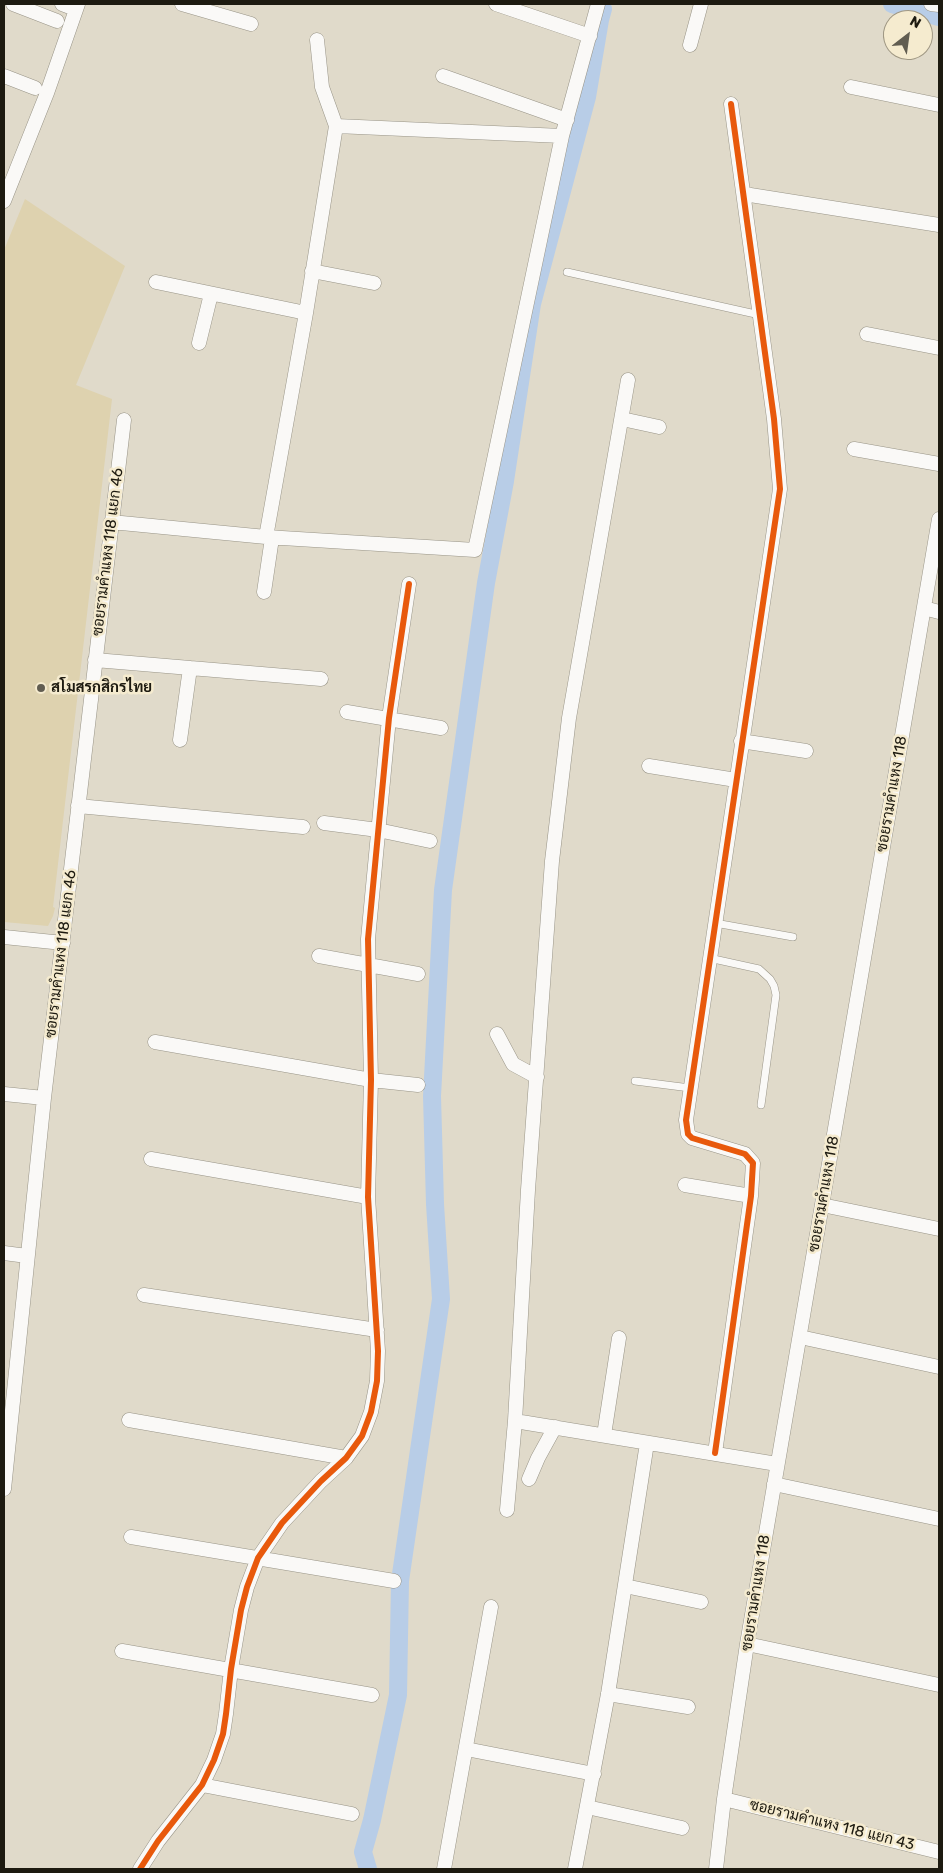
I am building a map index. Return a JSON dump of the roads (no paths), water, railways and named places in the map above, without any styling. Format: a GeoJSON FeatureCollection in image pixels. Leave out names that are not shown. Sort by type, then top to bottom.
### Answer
{"type":"FeatureCollection","features":[{"type":"Feature","properties":{"kind":"street"},"geometry":{"type":"LineString","coordinates":[[13,4],[57,21]]}},
{"type":"Feature","properties":{"kind":"street"},"geometry":{"type":"LineString","coordinates":[[4,201],[48,93],[77,6],[62,4]]}},
{"type":"Feature","properties":{"kind":"street"},"geometry":{"type":"LineString","coordinates":[[182,4],[252,24]]}},
{"type":"Feature","properties":{"kind":"street"},"geometry":{"type":"LineString","coordinates":[[496,4],[590,36]]}},
{"type":"Feature","properties":{"kind":"street"},"geometry":{"type":"LineString","coordinates":[[111,522],[269,538],[475,550],[562,136],[598,4]]}},
{"type":"Feature","properties":{"kind":"street"},"geometry":{"type":"LineString","coordinates":[[690,45],[701,4]]}},
{"type":"Feature","properties":{"kind":"street"},"geometry":{"type":"LineString","coordinates":[[931,4],[939,6]]}},
{"type":"Feature","properties":{"kind":"street"},"geometry":{"type":"LineString","coordinates":[[264,592],[269,538],[336,126],[322,87],[317,40]]}},
{"type":"Feature","properties":{"kind":"street"},"geometry":{"type":"LineString","coordinates":[[4,76],[35,88]]}},
{"type":"Feature","properties":{"kind":"street"},"geometry":{"type":"LineString","coordinates":[[443,76],[566,120]]}},
{"type":"Feature","properties":{"kind":"street"},"geometry":{"type":"LineString","coordinates":[[852,87],[939,105]]}},
{"type":"Feature","properties":{"kind":"street"},"geometry":{"type":"LineString","coordinates":[[715,1453],[754,1164],[745,1154],[692,1138],[688,1134],[686,1120],[780,489],[774,420],[731,104]]}},
{"type":"Feature","properties":{"kind":"street"},"geometry":{"type":"LineString","coordinates":[[336,126],[562,136]]}},
{"type":"Feature","properties":{"kind":"street"},"geometry":{"type":"LineString","coordinates":[[744,194],[939,225]]}},
{"type":"Feature","properties":{"kind":"street"},"geometry":{"type":"LineString","coordinates":[[312,271],[374,283]]}},
{"type":"Feature","properties":{"kind":"street"},"geometry":{"type":"LineString","coordinates":[[156,282],[306,313]]}},
{"type":"Feature","properties":{"kind":"street"},"geometry":{"type":"LineString","coordinates":[[199,343],[211,294]]}},
{"type":"Feature","properties":{"kind":"street"},"geometry":{"type":"LineString","coordinates":[[868,334],[939,348]]}},
{"type":"Feature","properties":{"kind":"street"},"geometry":{"type":"LineString","coordinates":[[507,1510],[515,1421],[552,861],[569,718],[628,380]]}},
{"type":"Feature","properties":{"kind":"street","name":"ซอยรามคำแหง 118 แยก 46"},"geometry":{"type":"LineString","coordinates":[[4,1489],[6,1451],[44,1098],[124,420]]}},
{"type":"Feature","properties":{"kind":"street"},"geometry":{"type":"LineString","coordinates":[[622,420],[659,427]]}},
{"type":"Feature","properties":{"kind":"street"},"geometry":{"type":"LineString","coordinates":[[854,449],[939,464]]}},
{"type":"Feature","properties":{"kind":"street","name":"ซอยรามคำแหง 118"},"geometry":{"type":"LineString","coordinates":[[716,1869],[724,1799],[747,1644],[939,519]]}},
{"type":"Feature","properties":{"kind":"street"},"geometry":{"type":"LineString","coordinates":[[140,1869],[158,1841],[202,1785],[214,1760],[223,1734],[231,1669],[247,1587],[258,1558],[282,1524],[301,1502],[346,1458],[362,1436],[377,1381],[377,1330],[368,1197],[370,1080],[368,938],[389,718],[409,584]]}},
{"type":"Feature","properties":{"kind":"street"},"geometry":{"type":"LineString","coordinates":[[924,608],[939,612]]}},
{"type":"Feature","properties":{"kind":"street"},"geometry":{"type":"LineString","coordinates":[[95,660],[322,679]]}},
{"type":"Feature","properties":{"kind":"street"},"geometry":{"type":"LineString","coordinates":[[180,740],[190,668]]}},
{"type":"Feature","properties":{"kind":"street"},"geometry":{"type":"LineString","coordinates":[[346,712],[441,728]]}},
{"type":"Feature","properties":{"kind":"street"},"geometry":{"type":"LineString","coordinates":[[742,741],[806,751]]}},
{"type":"Feature","properties":{"kind":"street"},"geometry":{"type":"LineString","coordinates":[[649,766],[736,780]]}},
{"type":"Feature","properties":{"kind":"street"},"geometry":{"type":"LineString","coordinates":[[78,806],[303,827]]}},
{"type":"Feature","properties":{"kind":"street"},"geometry":{"type":"LineString","coordinates":[[324,823],[378,830],[430,841]]}},
{"type":"Feature","properties":{"kind":"street"},"geometry":{"type":"LineString","coordinates":[[4,937],[63,943]]}},
{"type":"Feature","properties":{"kind":"street"},"geometry":{"type":"LineString","coordinates":[[319,956],[418,974]]}},
{"type":"Feature","properties":{"kind":"street"},"geometry":{"type":"LineString","coordinates":[[497,1034],[513,1064],[537,1077]]}},
{"type":"Feature","properties":{"kind":"street"},"geometry":{"type":"LineString","coordinates":[[155,1042],[370,1080],[418,1085]]}},
{"type":"Feature","properties":{"kind":"street"},"geometry":{"type":"LineString","coordinates":[[4,1094],[44,1098]]}},
{"type":"Feature","properties":{"kind":"street"},"geometry":{"type":"LineString","coordinates":[[151,1159],[368,1197]]}},
{"type":"Feature","properties":{"kind":"street"},"geometry":{"type":"LineString","coordinates":[[685,1185],[751,1196]]}},
{"type":"Feature","properties":{"kind":"street"},"geometry":{"type":"LineString","coordinates":[[822,1205],[939,1229]]}},
{"type":"Feature","properties":{"kind":"street"},"geometry":{"type":"LineString","coordinates":[[4,1254],[27,1256]]}},
{"type":"Feature","properties":{"kind":"street"},"geometry":{"type":"LineString","coordinates":[[144,1295],[377,1330]]}},
{"type":"Feature","properties":{"kind":"street"},"geometry":{"type":"LineString","coordinates":[[800,1337],[939,1366]]}},
{"type":"Feature","properties":{"kind":"street"},"geometry":{"type":"LineString","coordinates":[[604,1435],[619,1338]]}},
{"type":"Feature","properties":{"kind":"street"},"geometry":{"type":"LineString","coordinates":[[129,1420],[346,1458]]}},
{"type":"Feature","properties":{"kind":"street"},"geometry":{"type":"LineString","coordinates":[[515,1421],[777,1464]]}},
{"type":"Feature","properties":{"kind":"street"},"geometry":{"type":"LineString","coordinates":[[529,1479],[538,1458],[555,1428]]}},
{"type":"Feature","properties":{"kind":"street"},"geometry":{"type":"LineString","coordinates":[[574,1869],[594,1774],[608,1694],[647,1443]]}},
{"type":"Feature","properties":{"kind":"street"},"geometry":{"type":"LineString","coordinates":[[774,1484],[939,1519]]}},
{"type":"Feature","properties":{"kind":"street"},"geometry":{"type":"LineString","coordinates":[[131,1538],[394,1581]]}},
{"type":"Feature","properties":{"kind":"street"},"geometry":{"type":"LineString","coordinates":[[625,1586],[701,1602]]}},
{"type":"Feature","properties":{"kind":"street"},"geometry":{"type":"LineString","coordinates":[[444,1869],[491,1607]]}},
{"type":"Feature","properties":{"kind":"street"},"geometry":{"type":"LineString","coordinates":[[747,1644],[939,1685]]}},
{"type":"Feature","properties":{"kind":"street"},"geometry":{"type":"LineString","coordinates":[[122,1651],[372,1695]]}},
{"type":"Feature","properties":{"kind":"street"},"geometry":{"type":"LineString","coordinates":[[608,1694],[688,1706]]}},
{"type":"Feature","properties":{"kind":"street"},"geometry":{"type":"LineString","coordinates":[[466,1749],[594,1774]]}},
{"type":"Feature","properties":{"kind":"street"},"geometry":{"type":"LineString","coordinates":[[202,1785],[352,1814]]}},
{"type":"Feature","properties":{"kind":"street","name":"ซอยรามคำแหง 118 แยก 43"},"geometry":{"type":"LineString","coordinates":[[724,1799],[939,1852]]}},
{"type":"Feature","properties":{"kind":"street"},"geometry":{"type":"LineString","coordinates":[[587,1807],[682,1828]]}},
{"type":"Feature","properties":{"kind":"lane"},"geometry":{"type":"LineString","coordinates":[[567,272],[760,315]]}},
{"type":"Feature","properties":{"kind":"lane"},"geometry":{"type":"LineString","coordinates":[[714,923],[793,937]]}},
{"type":"Feature","properties":{"kind":"lane"},"geometry":{"type":"LineString","coordinates":[[709,958],[759,969],[770,978],[774,986],[776,995],[761,1105]]}},
{"type":"Feature","properties":{"kind":"lane"},"geometry":{"type":"LineString","coordinates":[[635,1082],[690,1088]]}},
{"type":"Feature","properties":{"kind":"waterway"},"geometry":{"type":"LineString","coordinates":[[892,4],[939,17]]}},
{"type":"Feature","properties":{"kind":"waterway"},"geometry":{"type":"LineString","coordinates":[[368,1869],[363,1852],[372,1820],[398,1695],[400,1581],[441,1299],[435,1204],[432,1096],[443,890],[486,583],[505,481],[532,304],[587,97],[603,9]]}},
{"type":"Feature","properties":{"kind":"place","name":"สโมสรกสิกรไทย"},"geometry":{"type":"Point","coordinates":[41,688]}}]}
